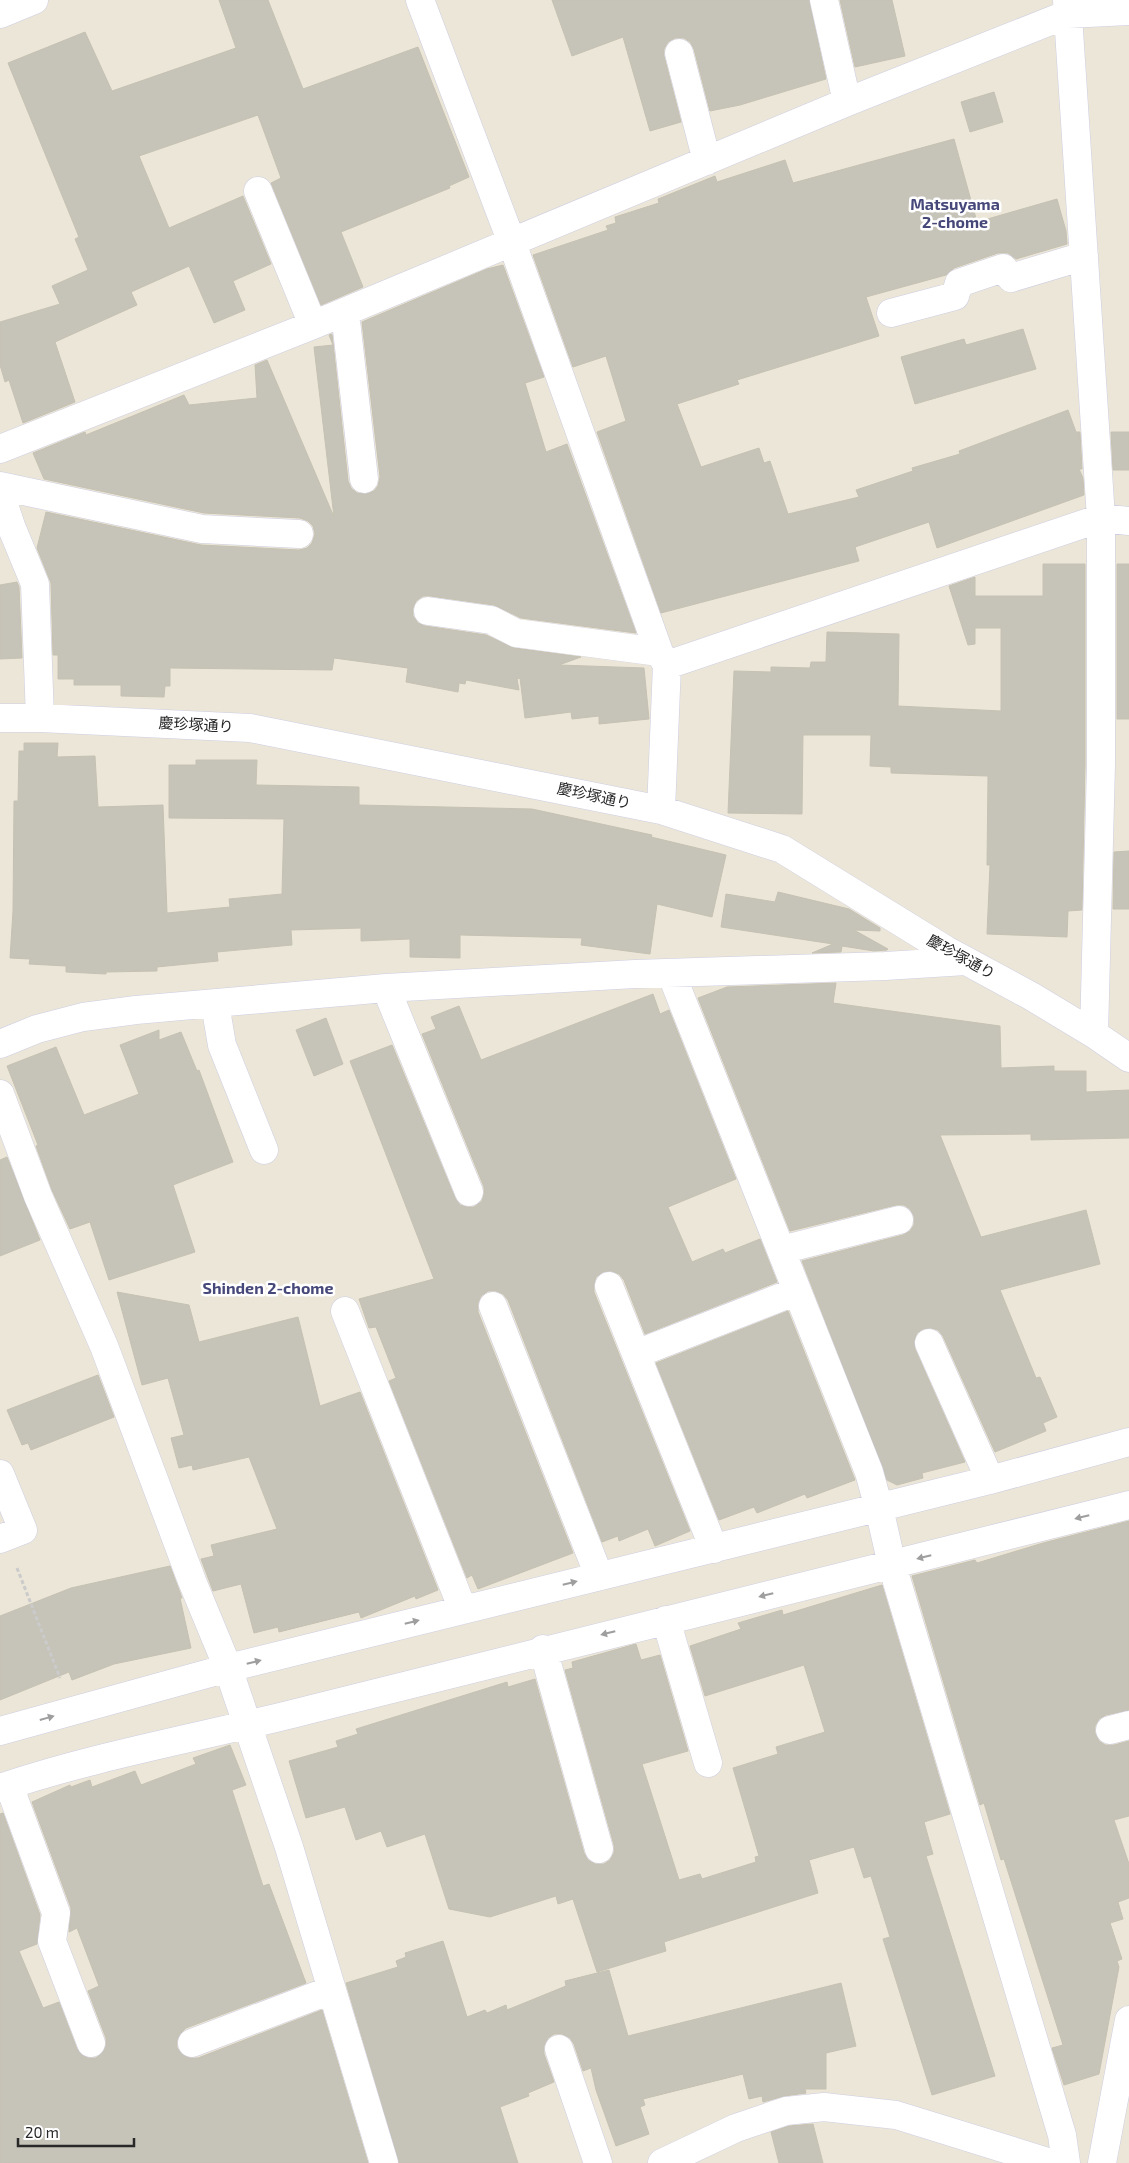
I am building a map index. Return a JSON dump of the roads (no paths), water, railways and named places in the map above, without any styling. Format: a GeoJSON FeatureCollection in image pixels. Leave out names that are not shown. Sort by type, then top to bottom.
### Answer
{"type":"FeatureCollection","features":[{"type":"Feature","properties":{"kind":"street"},"geometry":{"type":"LineString","coordinates":[[0,14],[34,0]]}},
{"type":"Feature","properties":{"kind":"street"},"geometry":{"type":"LineString","coordinates":[[420,0],[512,243],[663,658],[661,810]]}},
{"type":"Feature","properties":{"kind":"street"},"geometry":{"type":"LineString","coordinates":[[824,0],[848,102]]}},
{"type":"Feature","properties":{"kind":"street"},"geometry":{"type":"LineString","coordinates":[[1068,7],[1101,518],[1101,764],[1094,1034]]}},
{"type":"Feature","properties":{"kind":"street"},"geometry":{"type":"LineString","coordinates":[[0,449],[314,325],[848,102],[1068,7],[1129,11]]}},
{"type":"Feature","properties":{"kind":"street"},"geometry":{"type":"LineString","coordinates":[[679,53],[707,161]]}},
{"type":"Feature","properties":{"kind":"street"},"geometry":{"type":"LineString","coordinates":[[258,191],[314,325]]}},
{"type":"Feature","properties":{"kind":"street"},"geometry":{"type":"LineString","coordinates":[[891,313],[955,296],[959,283],[1003,268],[1011,278],[1084,256]]}},
{"type":"Feature","properties":{"kind":"street"},"geometry":{"type":"LineString","coordinates":[[345,312],[364,479]]}},
{"type":"Feature","properties":{"kind":"street"},"geometry":{"type":"LineString","coordinates":[[0,486],[202,529],[299,534]]}},
{"type":"Feature","properties":{"kind":"street"},"geometry":{"type":"LineString","coordinates":[[0,493],[11,526],[35,584],[40,718]]}},
{"type":"Feature","properties":{"kind":"street"},"geometry":{"type":"LineString","coordinates":[[428,611],[491,620],[516,633],[663,658],[1101,518],[1129,521]]}},
{"type":"Feature","properties":{"kind":"street","name":"慶珍塚通り"},"geometry":{"type":"LineString","coordinates":[[0,718],[40,718],[250,728],[661,810],[782,849],[966,961],[1094,1034],[1129,1058]]}},
{"type":"Feature","properties":{"kind":"street"},"geometry":{"type":"LineString","coordinates":[[0,1044],[37,1029],[83,1017],[136,1010],[386,988],[670,973],[885,966],[966,961]]}},
{"type":"Feature","properties":{"kind":"street"},"geometry":{"type":"LineString","coordinates":[[670,973],[868,1472],[879,1508],[892,1565],[1062,2135],[1066,2163]]}},
{"type":"Feature","properties":{"kind":"street"},"geometry":{"type":"LineString","coordinates":[[386,988],[469,1192]]}},
{"type":"Feature","properties":{"kind":"street"},"geometry":{"type":"LineString","coordinates":[[215,1004],[222,1045],[264,1150]]}},
{"type":"Feature","properties":{"kind":"street"},"geometry":{"type":"LineString","coordinates":[[0,1094],[38,1196],[104,1346],[192,1581],[228,1668],[289,1847],[384,2163]]}},
{"type":"Feature","properties":{"kind":"street"},"geometry":{"type":"LineString","coordinates":[[781,1250],[898,1220]]}},
{"type":"Feature","properties":{"kind":"street"},"geometry":{"type":"LineString","coordinates":[[609,1286],[714,1549]]}},
{"type":"Feature","properties":{"kind":"street"},"geometry":{"type":"LineString","coordinates":[[636,1354],[798,1292]]}},
{"type":"Feature","properties":{"kind":"street"},"geometry":{"type":"LineString","coordinates":[[492,1306],[599,1576]]}},
{"type":"Feature","properties":{"kind":"street"},"geometry":{"type":"LineString","coordinates":[[345,1311],[463,1610]]}},
{"type":"Feature","properties":{"kind":"street"},"geometry":{"type":"LineString","coordinates":[[929,1343],[990,1480]]}},
{"type":"Feature","properties":{"kind":"street"},"geometry":{"type":"LineString","coordinates":[[0,1731],[228,1668],[879,1508],[1129,1442]]}},
{"type":"Feature","properties":{"kind":"street"},"geometry":{"type":"LineString","coordinates":[[0,1474],[23,1530],[3,1538]]}},
{"type":"Feature","properties":{"kind":"street"},"geometry":{"type":"LineString","coordinates":[[91,2043],[52,1941],[56,1913],[4,1787],[126,1753],[247,1726],[542,1649],[892,1565],[1129,1505]]}},
{"type":"Feature","properties":{"kind":"street"},"geometry":{"type":"LineString","coordinates":[[666,1620],[708,1762]]}},
{"type":"Feature","properties":{"kind":"street"},"geometry":{"type":"LineString","coordinates":[[542,1649],[599,1849]]}},
{"type":"Feature","properties":{"kind":"street"},"geometry":{"type":"LineString","coordinates":[[192,2043],[331,1990]]}},
{"type":"Feature","properties":{"kind":"street"},"geometry":{"type":"LineString","coordinates":[[1102,2163],[1129,2020]]}},
{"type":"Feature","properties":{"kind":"street"},"geometry":{"type":"LineString","coordinates":[[559,2049],[598,2163]]}},
{"type":"Feature","properties":{"kind":"street"},"geometry":{"type":"LineString","coordinates":[[662,2163],[736,2128],[786,2111],[824,2107],[896,2114],[1051,2163]]}},
{"type":"Feature","properties":{"kind":"district","name":"Matsuyama 2-chome"},"geometry":{"type":"Point","coordinates":[955,213]}},
{"type":"Feature","properties":{"kind":"district","name":"Shinden 2-chome"},"geometry":{"type":"Point","coordinates":[268,1288]}}]}
